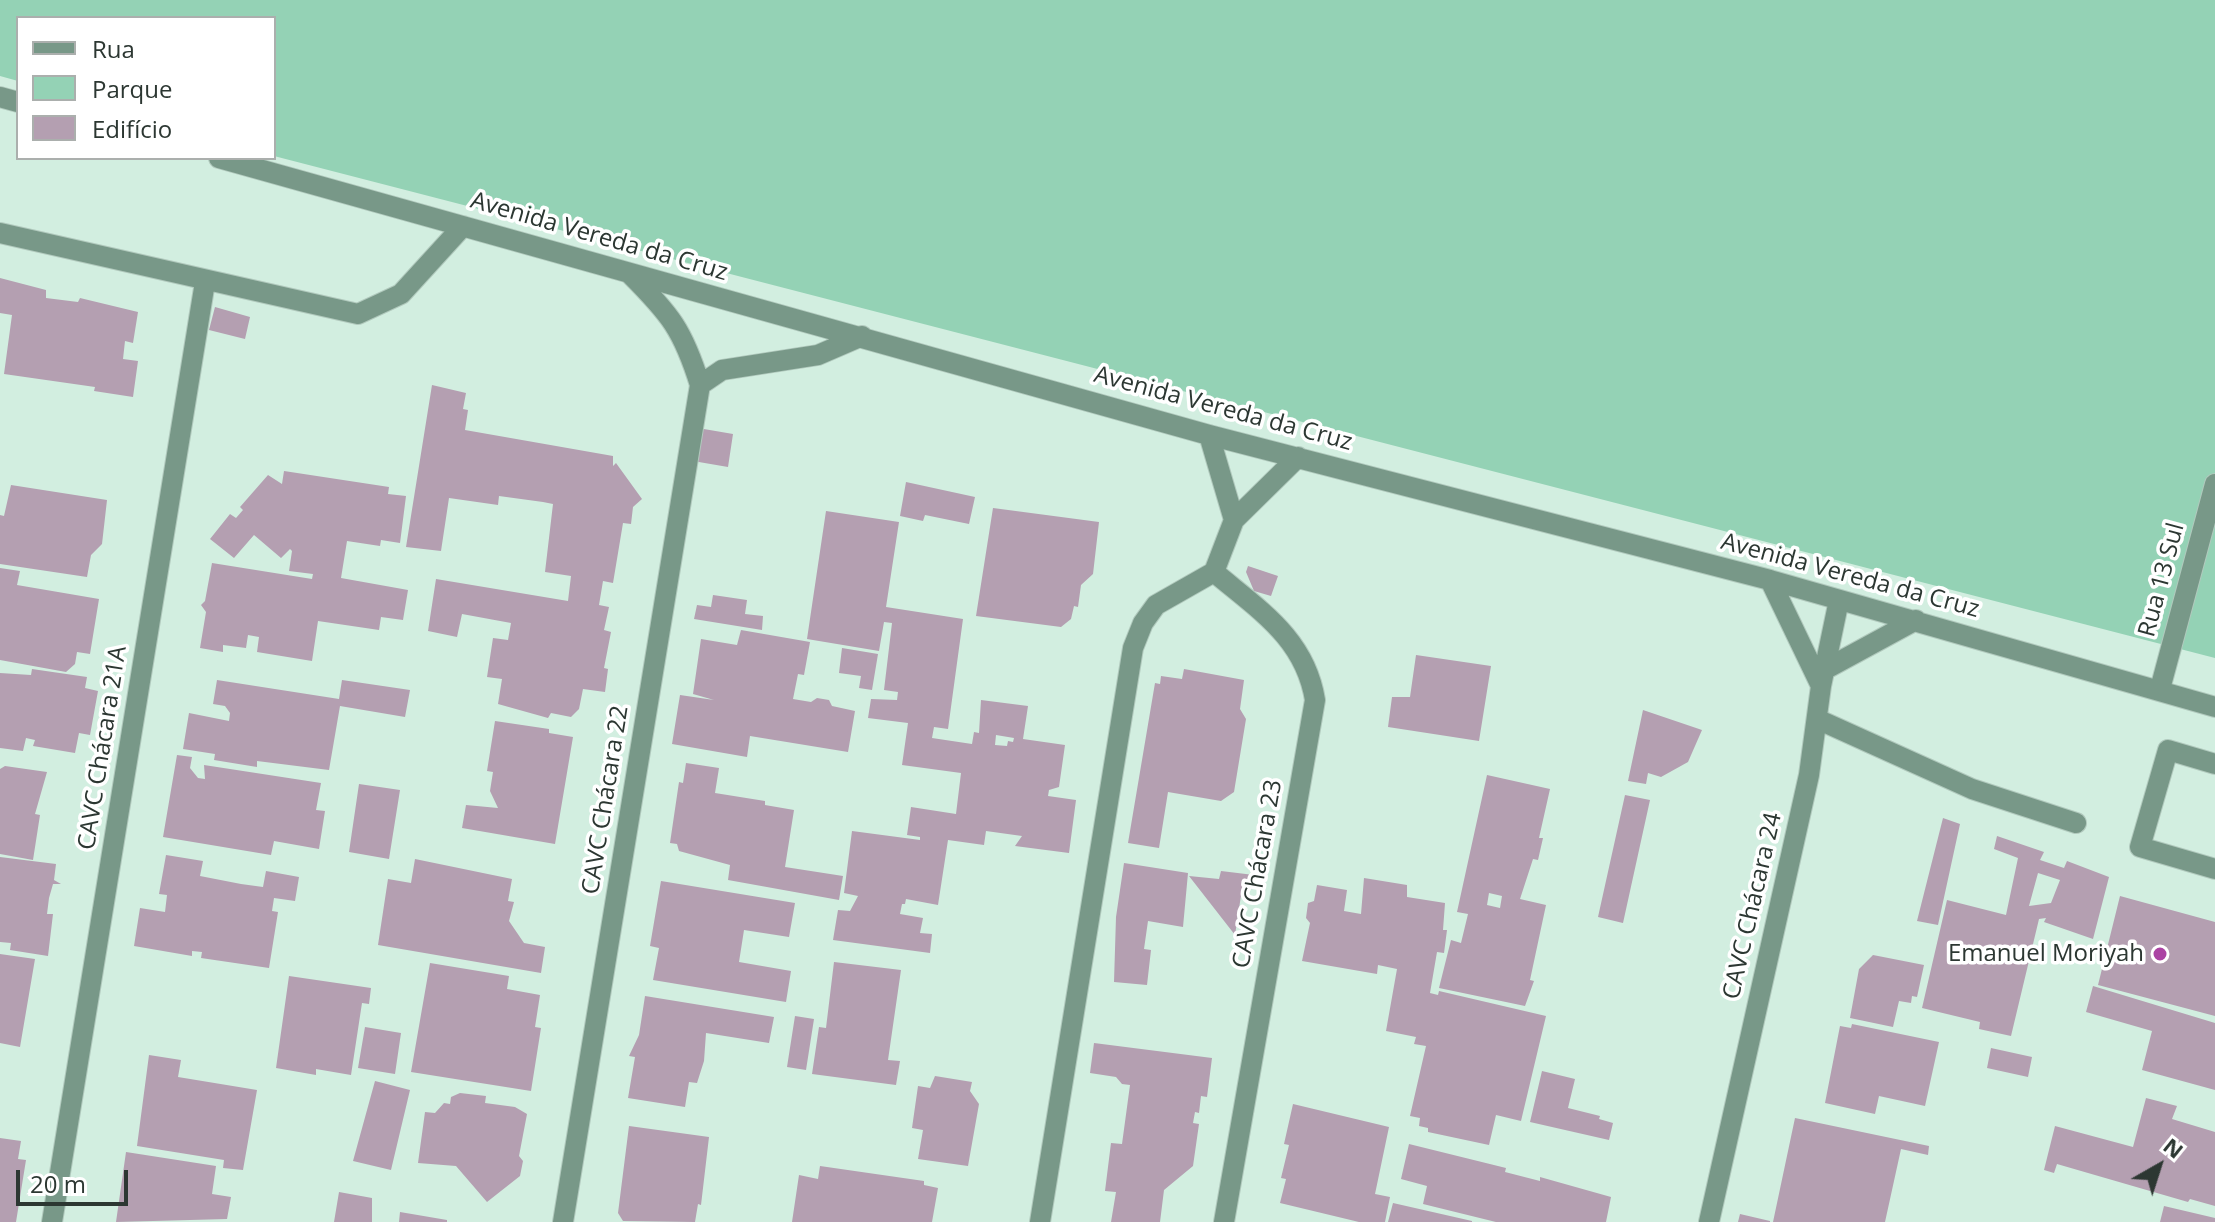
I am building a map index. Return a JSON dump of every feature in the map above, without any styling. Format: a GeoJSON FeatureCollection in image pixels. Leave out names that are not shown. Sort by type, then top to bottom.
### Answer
{"type":"FeatureCollection","features":[{"type":"Feature","properties":{"kind":"street","name":"Avenida Vereda da Cruz"},"geometry":{"type":"LineString","coordinates":[[226,160],[1209,435],[1916,620],[2215,707]]}},
{"type":"Feature","properties":{"kind":"street"},"geometry":{"type":"LineString","coordinates":[[0,233],[205,282],[358,314],[401,294],[463,226]]}},
{"type":"Feature","properties":{"kind":"street","name":"CAVC Chácara 22"},"geometry":{"type":"LineString","coordinates":[[563,1222],[700,385],[689,349],[672,316],[630,274]]}},
{"type":"Feature","properties":{"kind":"street","name":"CAVC Chácara 21A"},"geometry":{"type":"LineString","coordinates":[[52,1222],[205,282]]}},
{"type":"Feature","properties":{"kind":"street"},"geometry":{"type":"LineString","coordinates":[[700,385],[722,370],[818,355],[862,336]]}},
{"type":"Feature","properties":{"kind":"street"},"geometry":{"type":"LineString","coordinates":[[1209,435],[1234,520]]}},
{"type":"Feature","properties":{"kind":"street"},"geometry":{"type":"LineString","coordinates":[[1040,1222],[1133,648],[1143,623],[1156,605],[1214,572],[1234,520],[1298,457]]}},
{"type":"Feature","properties":{"kind":"street","name":"Rua 13 Sul"},"geometry":{"type":"LineString","coordinates":[[2160,689],[2215,484]]}},
{"type":"Feature","properties":{"kind":"street","name":"CAVC Chácara 23"},"geometry":{"type":"LineString","coordinates":[[1214,572],[1277,625],[1298,651],[1310,673],[1315,700],[1224,1222]]}},
{"type":"Feature","properties":{"kind":"street"},"geometry":{"type":"LineString","coordinates":[[1770,580],[1822,678],[1916,620]]}},
{"type":"Feature","properties":{"kind":"street","name":"CAVC Chácara 24"},"geometry":{"type":"LineString","coordinates":[[1709,1222],[1809,775],[1822,678],[1839,600]]}},
{"type":"Feature","properties":{"kind":"street"},"geometry":{"type":"LineString","coordinates":[[1817,719],[1972,789],[2076,823]]}},
{"type":"Feature","properties":{"kind":"street"},"geometry":{"type":"LineString","coordinates":[[2215,764],[2168,750],[2140,847],[2215,869]]}},
{"type":"Feature","properties":{"kind":"green space"},"geometry":{"type":"Polygon","coordinates":[[[0,0],[2215,0],[2215,658],[276,157],[276,16],[16,16],[16,80],[0,76],[0,0]]]}},
{"type":"Feature","properties":{"kind":"building"},"geometry":{"type":"Polygon","coordinates":[[[0,278],[46,290],[46,298],[78,302],[80,298],[138,312],[133,343],[125,341],[123,359],[138,361],[133,397],[94,391],[95,387],[4,374],[12,315],[0,313],[0,278]]]}},
{"type":"Feature","properties":{"kind":"building"},"geometry":{"type":"Polygon","coordinates":[[[215,307],[250,317],[245,339],[209,330],[215,307]]]}},
{"type":"Feature","properties":{"kind":"building"},"geometry":{"type":"Polygon","coordinates":[[[432,385],[466,393],[463,409],[468,410],[465,430],[613,456],[613,466],[616,463],[642,499],[633,507],[631,524],[623,523],[613,583],[603,581],[599,605],[609,607],[604,630],[611,632],[604,668],[608,669],[605,692],[583,689],[579,709],[571,717],[551,713],[548,718],[498,704],[502,679],[487,677],[493,638],[508,640],[511,623],[462,614],[457,637],[428,631],[436,579],[568,601],[571,576],[545,572],[553,504],[543,502],[499,496],[498,505],[449,498],[441,551],[406,547],[432,385]]]}},
{"type":"Feature","properties":{"kind":"building"},"geometry":{"type":"Polygon","coordinates":[[[698,428],[733,434],[728,467],[693,461],[698,428]]]}},
{"type":"Feature","properties":{"kind":"building"},"geometry":{"type":"Polygon","coordinates":[[[284,471],[389,487],[388,494],[406,496],[400,543],[381,540],[380,546],[347,541],[341,578],[408,590],[403,620],[381,617],[379,630],[318,621],[312,661],[257,652],[259,637],[248,635],[246,648],[223,645],[223,652],[200,648],[206,612],[201,605],[205,601],[212,563],[312,579],[313,574],[289,571],[290,549],[281,558],[254,535],[234,558],[210,539],[230,514],[236,518],[243,510],[240,507],[268,475],[282,484],[284,471]]]}},
{"type":"Feature","properties":{"kind":"building"},"geometry":{"type":"Polygon","coordinates":[[[906,482],[975,497],[969,524],[925,515],[923,521],[900,516],[906,482]]]}},
{"type":"Feature","properties":{"kind":"building"},"geometry":{"type":"Polygon","coordinates":[[[11,485],[107,500],[102,544],[91,555],[87,577],[0,564],[0,515],[4,516],[11,485]]]}},
{"type":"Feature","properties":{"kind":"building"},"geometry":{"type":"Polygon","coordinates":[[[993,508],[1099,522],[1093,574],[1081,585],[1078,607],[1074,606],[1071,619],[1061,627],[976,616],[993,508]]]}},
{"type":"Feature","properties":{"kind":"building"},"geometry":{"type":"Polygon","coordinates":[[[826,511],[899,522],[886,607],[963,619],[948,729],[934,727],[932,738],[972,744],[974,732],[979,733],[981,700],[1028,706],[1023,739],[1065,745],[1059,787],[1049,790],[1048,796],[1076,800],[1069,853],[1015,846],[1022,836],[986,831],[984,845],[948,840],[938,905],[906,899],[900,914],[923,918],[920,933],[932,934],[930,953],[833,940],[838,910],[850,911],[858,896],[844,893],[852,831],[920,840],[920,837],[907,835],[911,807],[956,814],[961,773],[902,765],[908,723],[868,718],[871,699],[897,700],[898,692],[884,690],[892,623],[884,622],[879,651],[807,639],[826,511]],[[996,735],[995,745],[1007,746],[1008,741],[1013,742],[1014,738],[996,735]]]}},
{"type":"Feature","properties":{"kind":"building"},"geometry":{"type":"Polygon","coordinates":[[[1248,566],[1278,576],[1271,596],[1254,591],[1246,572],[1248,566]]]}},
{"type":"Feature","properties":{"kind":"building"},"geometry":{"type":"Polygon","coordinates":[[[0,568],[20,571],[17,585],[99,599],[90,654],[77,652],[75,664],[66,672],[0,660],[0,568]]]}},
{"type":"Feature","properties":{"kind":"building"},"geometry":{"type":"Polygon","coordinates":[[[713,595],[747,600],[745,614],[763,616],[762,630],[694,619],[697,605],[711,607],[713,595]]]}},
{"type":"Feature","properties":{"kind":"building"},"geometry":{"type":"Polygon","coordinates":[[[741,630],[810,642],[804,675],[798,674],[793,699],[811,702],[817,698],[829,700],[832,706],[855,711],[848,752],[750,736],[747,757],[672,744],[680,695],[714,700],[693,694],[701,639],[737,645],[741,630]]]}},
{"type":"Feature","properties":{"kind":"building"},"geometry":{"type":"Polygon","coordinates":[[[842,648],[878,654],[872,690],[859,688],[861,676],[839,673],[842,648]]]}},
{"type":"Feature","properties":{"kind":"building"},"geometry":{"type":"Polygon","coordinates":[[[1416,655],[1491,666],[1479,741],[1388,727],[1392,697],[1410,697],[1416,655]]]}},
{"type":"Feature","properties":{"kind":"building"},"geometry":{"type":"Polygon","coordinates":[[[32,669],[87,677],[85,688],[98,691],[90,735],[79,733],[75,753],[33,746],[35,740],[26,738],[23,751],[0,748],[0,673],[31,675],[32,669]]]}},
{"type":"Feature","properties":{"kind":"building"},"geometry":{"type":"Polygon","coordinates":[[[1184,669],[1244,680],[1240,709],[1246,719],[1234,792],[1221,801],[1168,792],[1159,848],[1128,843],[1155,683],[1160,684],[1161,676],[1182,679],[1184,669]]]}},
{"type":"Feature","properties":{"kind":"building"},"geometry":{"type":"Polygon","coordinates":[[[217,680],[339,699],[342,680],[410,690],[405,717],[340,706],[329,770],[257,761],[257,767],[214,760],[215,754],[183,749],[189,713],[229,721],[230,713],[225,706],[213,704],[217,680]]]}},
{"type":"Feature","properties":{"kind":"building"},"geometry":{"type":"Polygon","coordinates":[[[1643,710],[1702,730],[1688,762],[1661,777],[1648,773],[1646,784],[1628,781],[1643,710]]]}},
{"type":"Feature","properties":{"kind":"building"},"geometry":{"type":"Polygon","coordinates":[[[495,721],[549,729],[549,733],[573,737],[555,844],[462,828],[466,805],[498,808],[490,791],[493,772],[487,771],[495,721]]]}},
{"type":"Feature","properties":{"kind":"building"},"geometry":{"type":"Polygon","coordinates":[[[177,755],[192,757],[190,768],[198,778],[205,779],[204,765],[321,783],[316,810],[325,811],[319,849],[274,841],[271,855],[163,837],[177,755]]]}},
{"type":"Feature","properties":{"kind":"building"},"geometry":{"type":"Polygon","coordinates":[[[686,763],[719,768],[715,793],[765,801],[765,805],[794,810],[785,867],[843,876],[839,900],[728,880],[730,865],[679,851],[677,844],[670,843],[679,782],[683,783],[686,763]]]}},
{"type":"Feature","properties":{"kind":"building"},"geometry":{"type":"Polygon","coordinates":[[[5,766],[47,772],[35,814],[40,815],[33,860],[0,854],[0,769],[5,766]]]}},
{"type":"Feature","properties":{"kind":"building"},"geometry":{"type":"Polygon","coordinates":[[[1487,775],[1550,789],[1539,838],[1543,838],[1538,860],[1533,859],[1520,899],[1546,905],[1530,980],[1534,981],[1525,1006],[1439,988],[1451,940],[1461,943],[1468,914],[1457,912],[1487,775]],[[1489,893],[1487,905],[1500,908],[1502,896],[1489,893]]]}},
{"type":"Feature","properties":{"kind":"building"},"geometry":{"type":"Polygon","coordinates":[[[359,784],[400,790],[389,859],[349,852],[359,784]]]}},
{"type":"Feature","properties":{"kind":"building"},"geometry":{"type":"Polygon","coordinates":[[[1625,795],[1650,800],[1623,923],[1598,917],[1625,795]]]}},
{"type":"Feature","properties":{"kind":"building"},"geometry":{"type":"Polygon","coordinates":[[[1943,818],[1960,824],[1938,925],[1917,921],[1943,818]]]}},
{"type":"Feature","properties":{"kind":"building"},"geometry":{"type":"Polygon","coordinates":[[[1997,836],[2044,852],[2040,860],[2064,868],[2067,861],[2109,877],[2093,939],[2044,922],[2046,918],[2039,919],[2011,1036],[1979,1029],[1980,1022],[1922,1008],[1947,900],[2006,915],[2018,858],[1994,849],[1997,836]],[[2038,873],[2029,906],[2051,903],[2060,880],[2038,873]]]}},
{"type":"Feature","properties":{"kind":"building"},"geometry":{"type":"Polygon","coordinates":[[[166,855],[203,861],[200,876],[241,884],[263,887],[266,871],[299,877],[295,901],[274,898],[272,911],[278,912],[269,968],[201,958],[202,952],[192,951],[192,956],[134,946],[140,908],[165,912],[167,895],[159,894],[166,855]]]}},
{"type":"Feature","properties":{"kind":"building"},"geometry":{"type":"Polygon","coordinates":[[[0,857],[56,864],[54,880],[61,884],[53,884],[49,898],[47,914],[53,914],[48,956],[10,950],[11,943],[0,942],[0,857]]]}},
{"type":"Feature","properties":{"kind":"building"},"geometry":{"type":"Polygon","coordinates":[[[415,859],[512,879],[508,901],[514,902],[509,921],[524,943],[545,947],[541,973],[378,945],[388,879],[411,883],[415,859]]]}},
{"type":"Feature","properties":{"kind":"building"},"geometry":{"type":"Polygon","coordinates":[[[1124,863],[1188,873],[1183,927],[1148,921],[1144,949],[1151,950],[1147,985],[1114,982],[1116,917],[1124,863]]]}},
{"type":"Feature","properties":{"kind":"building"},"geometry":{"type":"Polygon","coordinates":[[[1221,871],[1254,875],[1251,890],[1242,889],[1235,935],[1189,876],[1219,879],[1221,871]]]}},
{"type":"Feature","properties":{"kind":"building"},"geometry":{"type":"Polygon","coordinates":[[[1364,878],[1407,885],[1407,897],[1445,903],[1443,930],[1447,930],[1444,953],[1437,952],[1430,993],[1438,995],[1439,991],[1546,1016],[1521,1121],[1496,1115],[1489,1145],[1428,1132],[1428,1128],[1419,1126],[1420,1118],[1410,1116],[1426,1046],[1414,1044],[1416,1037],[1386,1031],[1397,969],[1378,965],[1377,974],[1302,961],[1310,923],[1306,918],[1308,903],[1314,901],[1317,885],[1347,890],[1344,911],[1361,914],[1364,878]]]}},
{"type":"Feature","properties":{"kind":"building"},"geometry":{"type":"Polygon","coordinates":[[[661,881],[795,903],[789,937],[744,930],[739,962],[791,971],[786,1002],[653,980],[659,948],[650,946],[661,881]]]}},
{"type":"Feature","properties":{"kind":"building","name":"Emanuel Moriyah"},"geometry":{"type":"Polygon","coordinates":[[[2120,896],[2215,922],[2215,1016],[2098,985],[2120,896]]]}},
{"type":"Feature","properties":{"kind":"building"},"geometry":{"type":"Polygon","coordinates":[[[0,954],[35,959],[20,1047],[0,1043],[0,954]]]}},
{"type":"Feature","properties":{"kind":"building"},"geometry":{"type":"Polygon","coordinates":[[[1873,955],[1924,965],[1917,997],[1912,996],[1911,1003],[1899,1001],[1893,1027],[1850,1018],[1859,969],[1873,955]]]}},
{"type":"Feature","properties":{"kind":"building"},"geometry":{"type":"Polygon","coordinates":[[[834,962],[901,970],[888,1060],[900,1061],[896,1085],[812,1074],[819,1027],[826,1028],[834,962]]]}},
{"type":"Feature","properties":{"kind":"building"},"geometry":{"type":"Polygon","coordinates":[[[430,963],[509,976],[507,989],[540,995],[535,1027],[541,1028],[531,1091],[411,1072],[430,963]]]}},
{"type":"Feature","properties":{"kind":"building"},"geometry":{"type":"Polygon","coordinates":[[[289,976],[371,988],[369,1004],[362,1003],[351,1075],[316,1069],[316,1075],[276,1068],[289,976]]]}},
{"type":"Feature","properties":{"kind":"building"},"geometry":{"type":"Polygon","coordinates":[[[2093,986],[2215,1023],[2215,1090],[2142,1070],[2152,1031],[2086,1012],[2093,986]]]}},
{"type":"Feature","properties":{"kind":"building"},"geometry":{"type":"Polygon","coordinates":[[[645,996],[774,1017],[769,1043],[706,1033],[704,1061],[697,1083],[689,1082],[685,1107],[628,1098],[635,1057],[629,1056],[639,1035],[645,996]]]}},
{"type":"Feature","properties":{"kind":"building"},"geometry":{"type":"Polygon","coordinates":[[[795,1016],[814,1019],[806,1070],[787,1067],[795,1016]]]}},
{"type":"Feature","properties":{"kind":"building"},"geometry":{"type":"Polygon","coordinates":[[[1852,1024],[1939,1042],[1925,1106],[1879,1096],[1875,1114],[1825,1103],[1840,1026],[1851,1028],[1852,1024]]]}},
{"type":"Feature","properties":{"kind":"building"},"geometry":{"type":"Polygon","coordinates":[[[365,1027],[401,1033],[395,1074],[358,1068],[365,1027]]]}},
{"type":"Feature","properties":{"kind":"building"},"geometry":{"type":"Polygon","coordinates":[[[1094,1043],[1212,1058],[1207,1097],[1201,1096],[1199,1113],[1195,1112],[1193,1123],[1199,1124],[1193,1166],[1164,1190],[1160,1222],[1111,1222],[1116,1192],[1105,1191],[1111,1143],[1122,1144],[1130,1085],[1122,1084],[1116,1077],[1090,1073],[1094,1043]]]}},
{"type":"Feature","properties":{"kind":"building"},"geometry":{"type":"Polygon","coordinates":[[[1991,1048],[2032,1057],[2028,1077],[1987,1068],[1991,1048]]]}},
{"type":"Feature","properties":{"kind":"building"},"geometry":{"type":"Polygon","coordinates":[[[149,1055],[181,1060],[178,1077],[257,1090],[243,1170],[223,1168],[224,1160],[137,1146],[149,1055]]]}},
{"type":"Feature","properties":{"kind":"building"},"geometry":{"type":"Polygon","coordinates":[[[1542,1071],[1575,1079],[1568,1108],[1600,1116],[1599,1119],[1613,1123],[1609,1140],[1530,1122],[1542,1071]]]}},
{"type":"Feature","properties":{"kind":"building"},"geometry":{"type":"Polygon","coordinates":[[[935,1076],[972,1082],[970,1091],[979,1104],[968,1166],[918,1159],[923,1130],[912,1128],[918,1086],[930,1088],[935,1076]]]}},
{"type":"Feature","properties":{"kind":"building"},"geometry":{"type":"Polygon","coordinates":[[[375,1081],[410,1090],[391,1170],[353,1161],[375,1081]]]}},
{"type":"Feature","properties":{"kind":"building"},"geometry":{"type":"Polygon","coordinates":[[[460,1093],[486,1096],[485,1103],[515,1107],[527,1114],[519,1156],[523,1161],[520,1176],[487,1202],[456,1166],[418,1163],[425,1112],[435,1113],[444,1103],[450,1104],[451,1097],[460,1093]]]}},
{"type":"Feature","properties":{"kind":"building"},"geometry":{"type":"Polygon","coordinates":[[[2146,1098],[2177,1106],[2172,1119],[2215,1132],[2215,1206],[2190,1199],[2188,1202],[2057,1164],[2054,1173],[2044,1170],[2055,1126],[2133,1147],[2146,1098]]]}},
{"type":"Feature","properties":{"kind":"building"},"geometry":{"type":"Polygon","coordinates":[[[1293,1104],[1389,1127],[1375,1194],[1390,1197],[1385,1222],[1359,1222],[1280,1203],[1286,1179],[1281,1178],[1289,1145],[1284,1144],[1293,1104]]]}},
{"type":"Feature","properties":{"kind":"building"},"geometry":{"type":"Polygon","coordinates":[[[1795,1118],[1929,1146],[1928,1155],[1901,1149],[1885,1222],[1773,1222],[1795,1118]]]}},
{"type":"Feature","properties":{"kind":"building"},"geometry":{"type":"Polygon","coordinates":[[[629,1126],[709,1137],[701,1205],[698,1204],[695,1222],[623,1221],[618,1213],[629,1126]]]}},
{"type":"Feature","properties":{"kind":"building"},"geometry":{"type":"Polygon","coordinates":[[[0,1138],[21,1141],[18,1159],[26,1160],[16,1222],[0,1222],[0,1138]]]}},
{"type":"Feature","properties":{"kind":"building"},"geometry":{"type":"Polygon","coordinates":[[[1409,1144],[1506,1168],[1505,1172],[1540,1181],[1540,1177],[1611,1197],[1606,1222],[1496,1222],[1423,1204],[1427,1186],[1401,1179],[1409,1144]]]}},
{"type":"Feature","properties":{"kind":"building"},"geometry":{"type":"Polygon","coordinates":[[[126,1152],[216,1166],[212,1194],[231,1197],[227,1219],[116,1222],[126,1152]]]}},
{"type":"Feature","properties":{"kind":"building"},"geometry":{"type":"Polygon","coordinates":[[[820,1166],[924,1181],[924,1185],[938,1188],[932,1222],[792,1222],[799,1175],[818,1179],[820,1166]]]}},
{"type":"Feature","properties":{"kind":"building"},"geometry":{"type":"Polygon","coordinates":[[[339,1192],[372,1198],[372,1222],[334,1222],[339,1192]]]}},
{"type":"Feature","properties":{"kind":"building"},"geometry":{"type":"Polygon","coordinates":[[[1393,1203],[1472,1221],[1472,1222],[1388,1222],[1393,1203]]]}},
{"type":"Feature","properties":{"kind":"building"},"geometry":{"type":"Polygon","coordinates":[[[2164,1206],[2215,1218],[2215,1222],[2160,1222],[2164,1206]]]}},
{"type":"Feature","properties":{"kind":"building"},"geometry":{"type":"Polygon","coordinates":[[[400,1212],[447,1220],[447,1222],[399,1222],[400,1212]]]}},
{"type":"Feature","properties":{"kind":"building"},"geometry":{"type":"Polygon","coordinates":[[[1740,1214],[1770,1221],[1770,1222],[1738,1222],[1740,1214]]]}},
{"type":"Feature","properties":{"kind":"place","name":"Emanuel Moriyah"},"geometry":{"type":"Point","coordinates":[2160,954]}}]}
